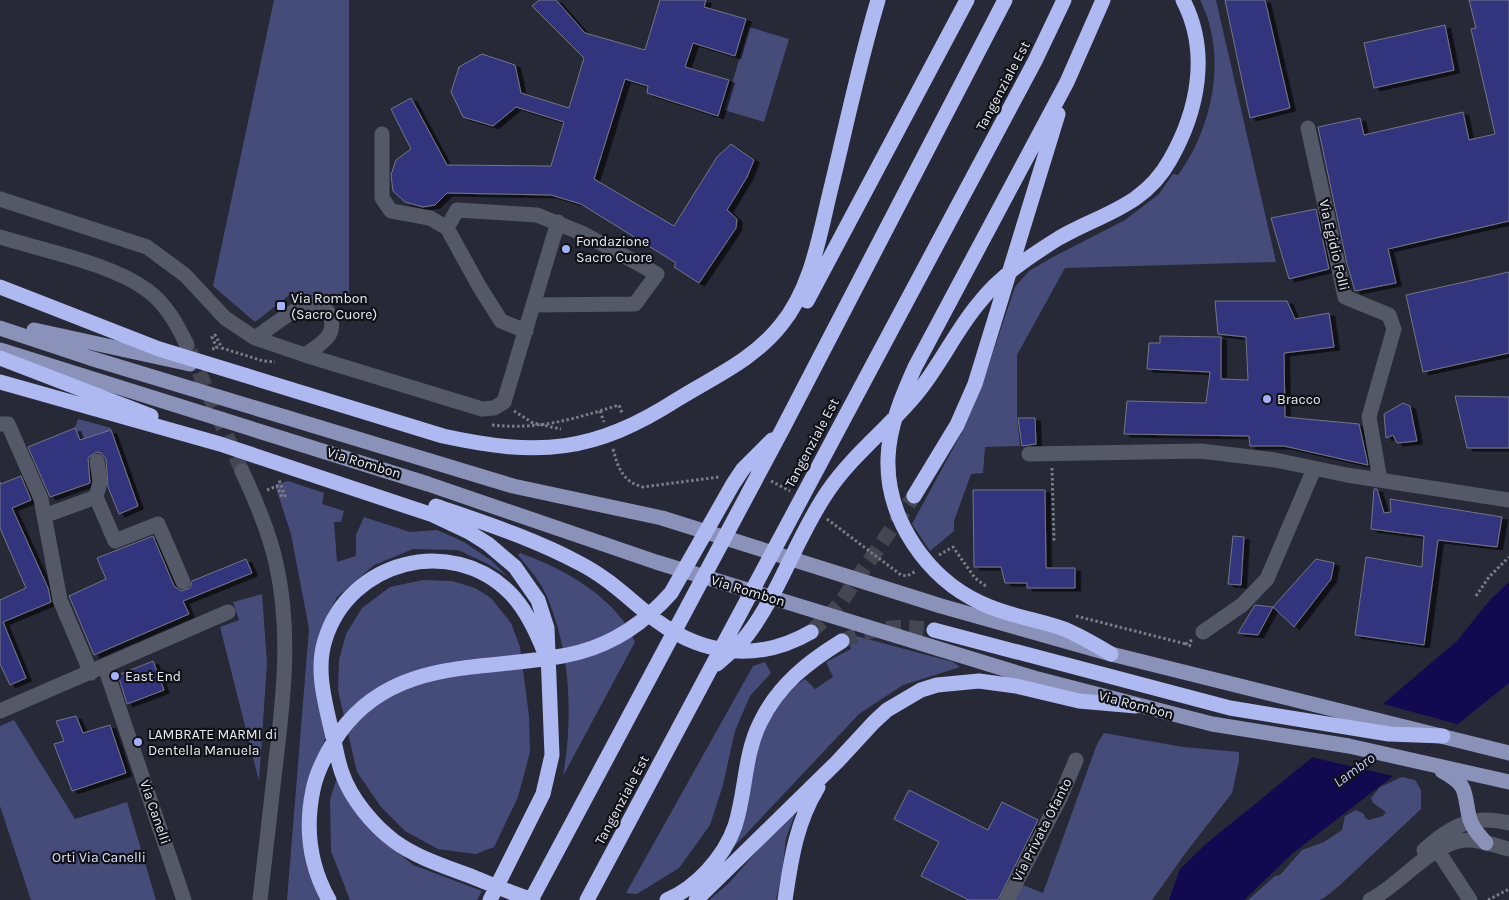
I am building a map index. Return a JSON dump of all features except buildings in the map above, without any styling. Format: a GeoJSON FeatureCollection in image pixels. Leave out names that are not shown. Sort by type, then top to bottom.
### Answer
{"type":"FeatureCollection","features":[{"type":"Feature","properties":{"kind":"highway"},"geometry":{"type":"LineString","coordinates":[[0,287],[159,349],[443,436],[484,445],[518,448],[568,446],[619,433],[718,377],[753,353],[782,324],[801,294],[818,240],[868,32],[878,0]]}},
{"type":"Feature","properties":{"kind":"highway"},"geometry":{"type":"LineString","coordinates":[[648,418],[679,408],[742,374],[773,349],[797,317],[852,219],[968,0]]}},
{"type":"Feature","properties":{"kind":"highway"},"geometry":{"type":"LineString","coordinates":[[549,664],[530,619],[510,593],[484,573],[452,562],[436,560],[404,564],[387,570],[360,585],[340,608],[331,625],[324,641],[322,659],[324,699],[342,774],[366,814],[395,842],[416,854],[532,900],[782,430],[1005,0]]}},
{"type":"Feature","properties":{"kind":"highway","name":"Tangenziale Est"},"geometry":{"type":"LineString","coordinates":[[587,900],[1035,61],[1064,0]]}},
{"type":"Feature","properties":{"kind":"highway"},"geometry":{"type":"LineString","coordinates":[[1103,0],[1067,82],[915,368],[902,397],[891,434],[888,457],[889,484],[896,510],[910,539],[945,582],[981,603],[1006,613],[1062,628],[1111,654]]}},
{"type":"Feature","properties":{"kind":"highway"},"geometry":{"type":"LineString","coordinates":[[709,672],[748,634],[813,516],[838,477],[916,394],[978,303],[1016,267],[1035,254],[1061,237],[1120,210],[1145,191],[1169,163],[1184,133],[1194,102],[1199,73],[1197,45],[1190,15],[1183,0]]}},
{"type":"Feature","properties":{"kind":"highway"},"geometry":{"type":"LineString","coordinates":[[914,496],[934,466],[957,425],[975,384],[1067,82]]}},
{"type":"Feature","properties":{"kind":"highway"},"geometry":{"type":"LineString","coordinates":[[0,358],[82,388],[220,444]]}},
{"type":"Feature","properties":{"kind":"highway"},"geometry":{"type":"LineString","coordinates":[[0,382],[220,444],[299,469],[442,518],[469,532],[500,552],[528,582],[538,600],[547,628],[553,740],[550,769],[543,794],[490,900]]}},
{"type":"Feature","properties":{"kind":"highway"},"geometry":{"type":"LineString","coordinates":[[329,900],[312,858],[309,816],[314,783],[327,752],[356,714],[383,693],[399,684],[441,670],[558,657],[581,652],[619,636],[646,618],[671,593],[738,476],[782,430]]}},
{"type":"Feature","properties":{"kind":"highway"},"geometry":{"type":"LineString","coordinates":[[299,469],[371,485],[432,504],[538,544],[602,576],[658,621],[705,645],[752,653],[783,646],[810,632]]}},
{"type":"Feature","properties":{"kind":"highway"},"geometry":{"type":"LineString","coordinates":[[934,630],[1230,708],[1388,734],[1443,736]]}},
{"type":"Feature","properties":{"kind":"highway"},"geometry":{"type":"LineString","coordinates":[[667,900],[689,887],[704,874],[726,844],[735,826],[754,738],[777,694],[814,659],[842,641]]}},
{"type":"Feature","properties":{"kind":"highway"},"geometry":{"type":"LineString","coordinates":[[696,900],[836,763],[887,710],[921,690],[937,685],[979,681],[1016,686],[1080,701],[1136,706]]}},
{"type":"Feature","properties":{"kind":"highway"},"geometry":{"type":"LineString","coordinates":[[785,900],[790,863],[799,828],[817,789],[836,763]]}},
{"type":"Feature","properties":{"kind":"main road"},"geometry":{"type":"LineString","coordinates":[[0,322],[163,359],[238,373]]}},
{"type":"Feature","properties":{"kind":"main road","name":"Via Rombon"},"geometry":{"type":"LineString","coordinates":[[0,328],[90,358],[513,486],[662,518],[941,606],[1111,654],[1509,753]]}},
{"type":"Feature","properties":{"kind":"main road","name":"Via Rombon"},"geometry":{"type":"LineString","coordinates":[[0,350],[428,484],[665,565],[889,635],[1136,706],[1212,724],[1329,743],[1509,782]]}},
{"type":"Feature","properties":{"kind":"main road"},"geometry":{"type":"LineString","coordinates":[[1430,765],[1452,777],[1463,787],[1468,798],[1470,821],[1486,843]]}},
{"type":"Feature","properties":{"kind":"street","name":"Via Egidio Folli"},"geometry":{"type":"LineString","coordinates":[[1308,128],[1345,297],[1388,315],[1394,329],[1369,417],[1380,480]]}},
{"type":"Feature","properties":{"kind":"street"},"geometry":{"type":"LineString","coordinates":[[382,134],[382,198],[391,211],[430,218],[447,228],[501,321],[526,331]]}},
{"type":"Feature","properties":{"kind":"street"},"geometry":{"type":"LineString","coordinates":[[0,199],[147,248],[184,276],[225,318],[255,338],[482,409],[494,408],[506,397],[558,222]]}},
{"type":"Feature","properties":{"kind":"street"},"geometry":{"type":"LineString","coordinates":[[447,228],[457,210],[537,215],[584,234],[657,274],[635,304],[533,305]]}},
{"type":"Feature","properties":{"kind":"street"},"geometry":{"type":"LineString","coordinates":[[0,237],[92,266],[134,282],[154,296],[166,309],[178,326],[187,345]]}},
{"type":"Feature","properties":{"kind":"street"},"geometry":{"type":"LineString","coordinates":[[255,338],[305,305],[318,304],[329,314],[331,328],[326,338],[305,355]]}},
{"type":"Feature","properties":{"kind":"street","name":"Via Canelli"},"geometry":{"type":"LineString","coordinates":[[0,424],[8,424],[41,500],[60,600],[98,670],[184,900]]}},
{"type":"Feature","properties":{"kind":"street"},"geometry":{"type":"LineString","coordinates":[[1029,454],[1202,451],[1275,460],[1314,469],[1509,500]]}},
{"type":"Feature","properties":{"kind":"street"},"geometry":{"type":"LineString","coordinates":[[97,461],[100,482],[96,496],[115,541],[158,524],[183,582]]}},
{"type":"Feature","properties":{"kind":"street"},"geometry":{"type":"LineString","coordinates":[[1203,632],[1242,605],[1267,579],[1314,469]]}},
{"type":"Feature","properties":{"kind":"street"},"geometry":{"type":"LineString","coordinates":[[242,471],[258,505],[276,562],[286,635],[280,727],[260,900]]}},
{"type":"Feature","properties":{"kind":"street"},"geometry":{"type":"LineString","coordinates":[[44,516],[96,496]]}},
{"type":"Feature","properties":{"kind":"street"},"geometry":{"type":"LineString","coordinates":[[0,711],[228,612]]}},
{"type":"Feature","properties":{"kind":"street","name":"Via Privata Ofanto"},"geometry":{"type":"LineString","coordinates":[[1007,900],[1060,798],[1076,760]]}},
{"type":"Feature","properties":{"kind":"street"},"geometry":{"type":"LineString","coordinates":[[1370,900],[1387,889],[1430,854],[1443,835],[1470,821],[1487,819],[1509,823]]}},
{"type":"Feature","properties":{"kind":"street"},"geometry":{"type":"LineString","coordinates":[[1430,854],[1466,840],[1509,849]]}},
{"type":"Feature","properties":{"kind":"street"},"geometry":{"type":"LineString","coordinates":[[1430,854],[1470,900]]}},
{"type":"Feature","properties":{"kind":"path"},"geometry":{"type":"LineString","coordinates":[[208,350],[217,348],[212,336],[215,335],[222,348],[226,350],[263,361],[275,362]]}},
{"type":"Feature","properties":{"kind":"path"},"geometry":{"type":"LineString","coordinates":[[226,350],[228,343]]}},
{"type":"Feature","properties":{"kind":"path"},"geometry":{"type":"LineString","coordinates":[[506,397],[522,417],[533,423],[546,427],[570,428]]}},
{"type":"Feature","properties":{"kind":"path"},"geometry":{"type":"LineString","coordinates":[[606,429],[600,410],[619,405],[622,413],[614,416]]}},
{"type":"Feature","properties":{"kind":"path"},"geometry":{"type":"LineString","coordinates":[[600,420],[607,418]]}},
{"type":"Feature","properties":{"kind":"path"},"geometry":{"type":"LineString","coordinates":[[612,446],[623,476],[632,484],[643,487],[720,477]]}},
{"type":"Feature","properties":{"kind":"path"},"geometry":{"type":"LineString","coordinates":[[1051,453],[1054,542]]}},
{"type":"Feature","properties":{"kind":"path"},"geometry":{"type":"LineString","coordinates":[[769,481],[777,483],[796,496]]}},
{"type":"Feature","properties":{"kind":"path"},"geometry":{"type":"LineString","coordinates":[[267,490],[277,486],[282,498],[285,496],[280,482]]}},
{"type":"Feature","properties":{"kind":"path"},"geometry":{"type":"LineString","coordinates":[[826,519],[901,575],[912,574],[920,569]]}},
{"type":"Feature","properties":{"kind":"path"},"geometry":{"type":"LineString","coordinates":[[936,558],[952,547],[974,578],[992,589]]}},
{"type":"Feature","properties":{"kind":"path"},"geometry":{"type":"LineString","coordinates":[[1476,596],[1489,577],[1509,557]]}},
{"type":"Feature","properties":{"kind":"path"},"geometry":{"type":"LineString","coordinates":[[1070,614],[1186,644]]}},
{"type":"Feature","properties":{"kind":"path"},"geometry":{"type":"LineString","coordinates":[[1488,900],[1509,889]]}},
{"type":"Feature","properties":{"kind":"green space"},"geometry":{"type":"Polygon","coordinates":[[[274,0],[349,0],[349,300],[292,293],[255,322],[213,286],[274,0]]]}},
{"type":"Feature","properties":{"kind":"green space"},"geometry":{"type":"Polygon","coordinates":[[[1200,0],[1216,0],[1276,262],[1065,268],[1017,355],[1017,417],[1020,446],[985,447],[983,473],[971,474],[954,521],[954,531],[930,551],[912,524],[962,432],[981,388],[1015,287],[1029,271],[1125,220],[1159,194],[1173,174],[1178,175],[1190,156],[1208,113],[1215,67],[1209,21],[1200,0]]]}},
{"type":"Feature","properties":{"kind":"green space"},"geometry":{"type":"Polygon","coordinates":[[[749,27],[789,39],[764,122],[724,110],[749,27]]]}},
{"type":"Feature","properties":{"kind":"green space"},"geometry":{"type":"Polygon","coordinates":[[[78,419],[111,428],[111,430],[80,440],[75,428],[78,419]]]}},
{"type":"Feature","properties":{"kind":"green space"},"geometry":{"type":"Polygon","coordinates":[[[288,481],[324,493],[322,504],[344,511],[341,522],[334,522],[337,562],[356,556],[356,535],[364,517],[410,532],[437,530],[464,542],[492,561],[507,576],[488,564],[458,550],[413,549],[374,565],[337,597],[323,625],[316,658],[327,734],[309,783],[306,830],[307,866],[325,900],[287,900],[309,629],[291,534],[275,485],[288,481]]]}},
{"type":"Feature","properties":{"kind":"green space"},"geometry":{"type":"Polygon","coordinates":[[[520,553],[561,571],[588,587],[611,607],[623,621],[635,642],[563,776],[569,709],[568,687],[561,642],[556,620],[545,593],[535,576],[518,555],[520,553]]]}},
{"type":"Feature","properties":{"kind":"green space"},"geometry":{"type":"Polygon","coordinates":[[[423,580],[452,581],[475,588],[491,598],[511,623],[520,647],[529,716],[530,752],[518,797],[494,847],[476,854],[438,849],[405,831],[381,807],[357,772],[338,690],[339,660],[346,634],[362,608],[390,587],[423,580]]]}},
{"type":"Feature","properties":{"kind":"green space"},"geometry":{"type":"Polygon","coordinates":[[[262,594],[267,663],[259,781],[220,627],[239,620],[233,602],[262,594]]]}},
{"type":"Feature","properties":{"kind":"green space"},"geometry":{"type":"Polygon","coordinates":[[[845,633],[953,662],[960,667],[903,685],[859,714],[731,850],[754,756],[774,712],[788,694],[805,679],[815,689],[833,677],[826,662],[851,649],[845,633]]]}},
{"type":"Feature","properties":{"kind":"green space"},"geometry":{"type":"Polygon","coordinates":[[[765,662],[771,673],[750,696],[735,731],[723,785],[710,825],[679,868],[637,894],[626,893],[753,666],[765,662]]]}},
{"type":"Feature","properties":{"kind":"green space","name":"Orti Via Canelli"},"geometry":{"type":"Polygon","coordinates":[[[14,720],[75,819],[127,802],[156,900],[31,900],[0,806],[0,726],[14,720]]]}},
{"type":"Feature","properties":{"kind":"green space"},"geometry":{"type":"Polygon","coordinates":[[[1104,733],[1183,747],[1239,752],[1239,761],[1232,793],[1152,900],[1013,900],[1020,884],[1043,893],[1097,744],[1104,733]]]}},
{"type":"Feature","properties":{"kind":"green space"},"geometry":{"type":"Polygon","coordinates":[[[338,774],[376,834],[413,865],[482,891],[477,900],[350,900],[331,851],[330,800],[338,774]]]}},
{"type":"Feature","properties":{"kind":"green space"},"geometry":{"type":"Polygon","coordinates":[[[1402,777],[1415,780],[1421,790],[1421,809],[1324,898],[1319,900],[1248,900],[1275,876],[1280,875],[1302,850],[1324,842],[1342,830],[1345,816],[1356,810],[1364,814],[1365,818],[1369,820],[1383,816],[1386,812],[1373,803],[1371,798],[1380,787],[1402,777]]]}},
{"type":"Feature","properties":{"kind":"green space"},"geometry":{"type":"Polygon","coordinates":[[[795,814],[786,838],[782,874],[776,900],[709,900],[729,883],[785,819],[795,814]]]}},
{"type":"Feature","properties":{"kind":"water","name":"Lambro"},"geometry":{"type":"Polygon","coordinates":[[[1509,582],[1509,683],[1293,853],[1244,900],[1169,900],[1180,869],[1207,843],[1362,717],[1376,706],[1383,704],[1457,641],[1490,600],[1509,582]]]}},
{"type":"Feature","properties":{"kind":"pier"},"geometry":{"type":"Polygon","coordinates":[[[1383,704],[1457,724],[1393,776],[1311,757],[1376,706],[1383,704]]]}},
{"type":"Feature","properties":{"kind":"tunnel"},"geometry":{"type":"LineString","coordinates":[[190,351],[242,471]]}},
{"type":"Feature","properties":{"kind":"tunnel"},"geometry":{"type":"LineString","coordinates":[[811,632],[839,605],[914,496]]}},
{"type":"Feature","properties":{"kind":"tunnel"},"geometry":{"type":"LineString","coordinates":[[842,641],[854,636],[888,628],[934,630]]}},
{"type":"Feature","properties":{"kind":"place","name":"Fondazione Sacro Cuore"},"geometry":{"type":"Point","coordinates":[566,249]}},
{"type":"Feature","properties":{"kind":"place","name":"Via Rombon (Sacro Cuore)"},"geometry":{"type":"Point","coordinates":[281,306]}},
{"type":"Feature","properties":{"kind":"place","name":"Bracco"},"geometry":{"type":"Point","coordinates":[1267,399]}},
{"type":"Feature","properties":{"kind":"place","name":"East End"},"geometry":{"type":"Point","coordinates":[115,676]}},
{"type":"Feature","properties":{"kind":"place","name":"LAMBRATE MARMI di Dentella Manuela"},"geometry":{"type":"Point","coordinates":[138,742]}}]}
